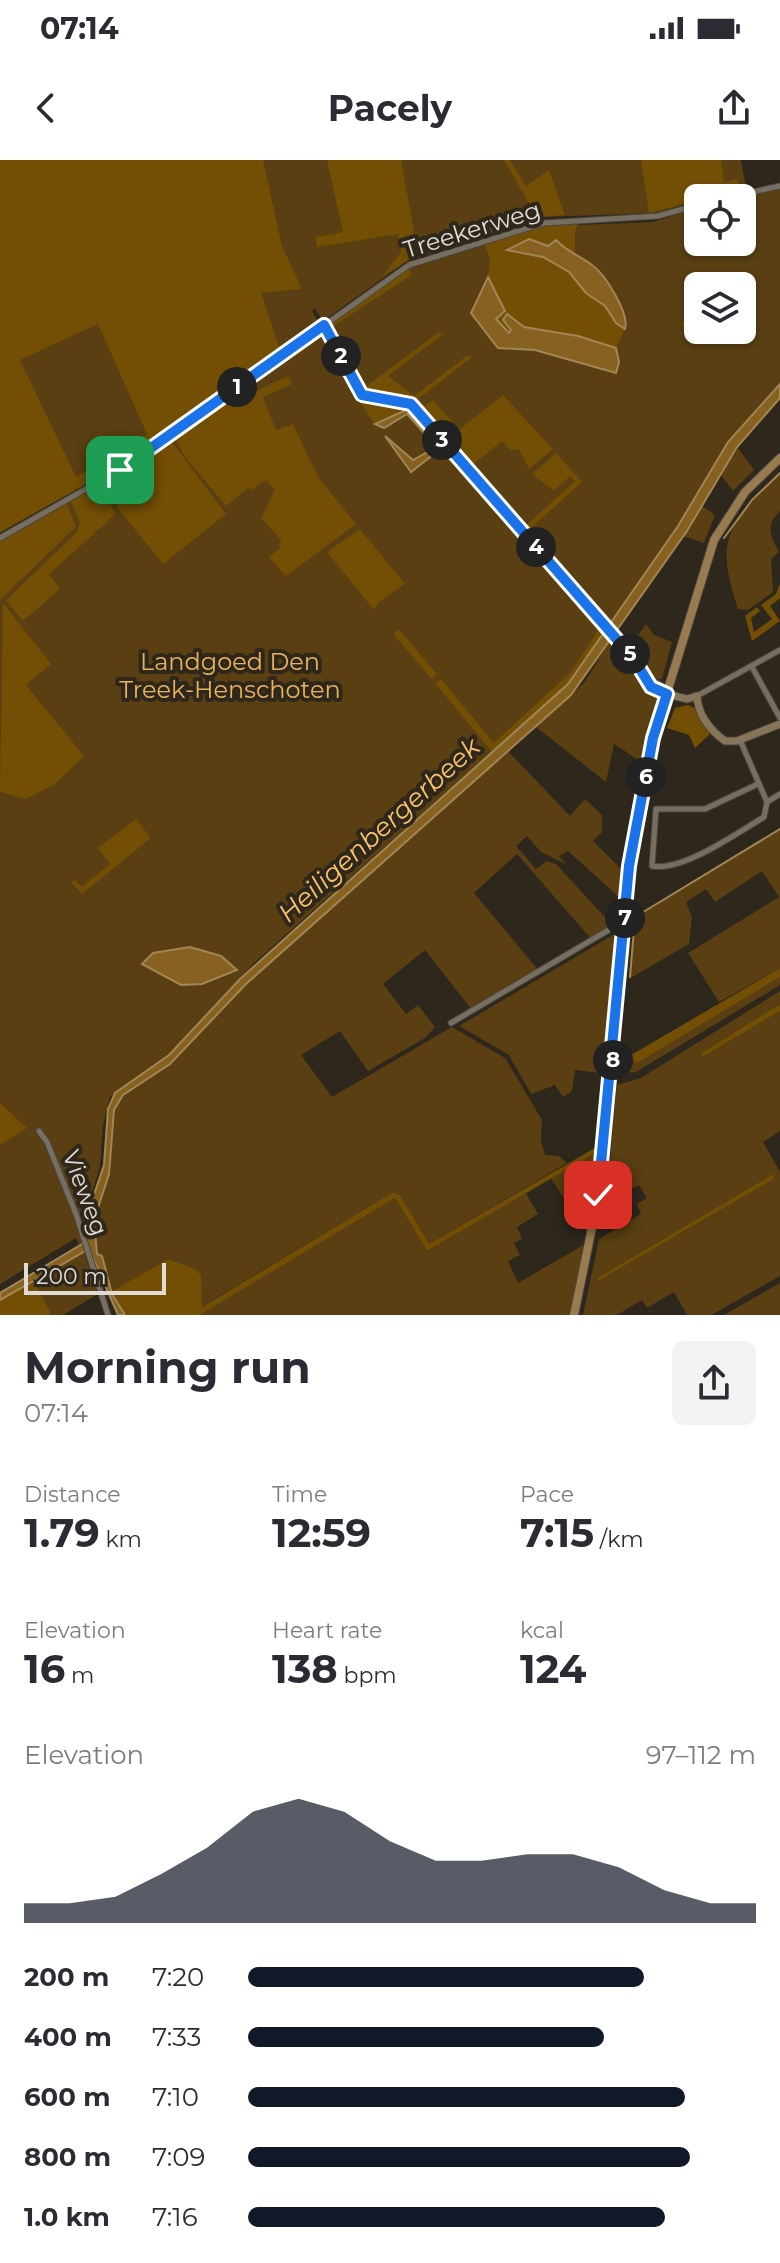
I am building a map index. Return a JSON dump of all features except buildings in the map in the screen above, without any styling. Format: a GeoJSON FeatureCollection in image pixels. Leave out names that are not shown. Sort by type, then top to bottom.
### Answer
{"type":"FeatureCollection","features":[{"type":"Feature","properties":{"kind":"main road"},"geometry":{"type":"LineString","coordinates":[[574,1315],[598,1195],[629,866],[641,799],[667,691],[714,540],[745,492],[780,458]]}},
{"type":"Feature","properties":{"kind":"street"},"geometry":{"type":"LineString","coordinates":[[756,191],[780,186]]}},
{"type":"Feature","properties":{"kind":"street","name":"Treekerweg"},"geometry":{"type":"LineString","coordinates":[[0,538],[139,458],[417,261],[544,223],[658,216],[684,209]]}},
{"type":"Feature","properties":{"kind":"street"},"geometry":{"type":"LineString","coordinates":[[324,325],[362,395],[411,404],[614,635],[651,687],[687,699],[780,650]]}},
{"type":"Feature","properties":{"kind":"street"},"geometry":{"type":"LineString","coordinates":[[697,696],[700,712],[725,741],[740,740],[780,721],[752,667]]}},
{"type":"Feature","properties":{"kind":"street"},"geometry":{"type":"LineString","coordinates":[[740,740],[767,802],[764,817],[669,868],[654,867],[650,862],[656,809],[705,809],[758,784]]}},
{"type":"Feature","properties":{"kind":"street"},"geometry":{"type":"LineString","coordinates":[[767,802],[780,794]]}},
{"type":"Feature","properties":{"kind":"street"},"geometry":{"type":"LineString","coordinates":[[451,1023],[617,925],[625,925]]}},
{"type":"Feature","properties":{"kind":"street","name":"Vieweg"},"geometry":{"type":"LineString","coordinates":[[39,1131],[47,1142],[72,1202],[108,1315]]}},
{"type":"Feature","properties":{"kind":"green space"},"geometry":{"type":"Polygon","coordinates":[[[0,160],[741,160],[745,184],[684,184],[684,205],[657,213],[541,217],[407,261],[323,321],[315,308],[312,311],[319,324],[143,451],[0,533],[0,160]]]}},
{"type":"Feature","properties":{"kind":"green space"},"geometry":{"type":"Polygon","coordinates":[[[780,189],[780,384],[750,416],[725,450],[662,550],[609,626],[419,411],[397,399],[361,390],[330,328],[411,267],[445,257],[444,254],[552,226],[654,222],[684,212],[684,256],[756,256],[756,193],[780,189]]]}},
{"type":"Feature","properties":{"kind":"green space","name":"Landgoed Den Treek-Henschoten"},"geometry":{"type":"Polygon","coordinates":[[[321,328],[357,400],[405,405],[439,450],[443,447],[526,541],[599,631],[559,692],[254,963],[169,1055],[110,1097],[103,1126],[100,1166],[84,1221],[87,1240],[79,1245],[76,1238],[0,1284],[0,541],[139,463],[321,328]]]}},
{"type":"Feature","properties":{"kind":"green space"},"geometry":{"type":"Polygon","coordinates":[[[738,448],[754,470],[733,491],[720,474],[738,448]]]}},
{"type":"Feature","properties":{"kind":"green space"},"geometry":{"type":"Polygon","coordinates":[[[780,474],[780,511],[771,526],[771,536],[779,552],[771,559],[773,592],[748,610],[738,609],[727,565],[730,534],[748,506],[780,474]]]}},
{"type":"Feature","properties":{"kind":"green space"},"geometry":{"type":"Polygon","coordinates":[[[701,505],[715,515],[704,543],[683,536],[701,505]]]}},
{"type":"Feature","properties":{"kind":"green space"},"geometry":{"type":"Polygon","coordinates":[[[646,624],[654,635],[672,642],[662,679],[656,679],[629,649],[646,624]]]}},
{"type":"Feature","properties":{"kind":"green space"},"geometry":{"type":"Polygon","coordinates":[[[612,637],[644,685],[657,697],[643,763],[614,744],[606,782],[536,727],[585,682],[612,637]]]}},
{"type":"Feature","properties":{"kind":"green space"},"geometry":{"type":"Polygon","coordinates":[[[508,751],[570,816],[585,799],[602,815],[602,832],[593,841],[624,872],[621,899],[568,851],[559,856],[566,864],[541,852],[527,836],[516,846],[536,869],[547,861],[556,864],[615,928],[592,940],[517,854],[474,893],[539,971],[472,1010],[425,950],[383,984],[406,1014],[418,1005],[435,1027],[425,1038],[368,1071],[340,1031],[301,1055],[332,1097],[452,1027],[505,1058],[542,1120],[541,1142],[545,1155],[559,1156],[567,1163],[429,1244],[400,1195],[393,1192],[201,1307],[193,1268],[168,1259],[112,1291],[101,1257],[97,1254],[94,1220],[109,1174],[114,1110],[123,1095],[170,1064],[246,984],[508,751]]]}},
{"type":"Feature","properties":{"kind":"green space"},"geometry":{"type":"Polygon","coordinates":[[[780,830],[780,968],[719,1002],[688,953],[779,897],[762,871],[715,902],[706,889],[686,902],[692,917],[689,944],[629,979],[634,918],[780,830]]]}},
{"type":"Feature","properties":{"kind":"green space"},"geometry":{"type":"Polygon","coordinates":[[[618,932],[607,1074],[575,1070],[572,1091],[563,1097],[555,1085],[531,1094],[509,1055],[459,1026],[618,932]]]}},
{"type":"Feature","properties":{"kind":"green space"},"geometry":{"type":"Polygon","coordinates":[[[780,977],[780,985],[636,1072],[614,1074],[615,1065],[631,1055],[636,1064],[780,977]]]}},
{"type":"Feature","properties":{"kind":"green space"},"geometry":{"type":"Polygon","coordinates":[[[780,991],[780,1004],[701,1053],[702,1056],[780,1011],[780,1131],[763,1142],[780,1172],[780,1276],[711,1315],[687,1315],[674,1292],[647,1308],[642,1300],[617,1315],[583,1315],[599,1239],[641,1214],[637,1204],[647,1198],[639,1185],[606,1204],[617,1085],[641,1078],[780,991]],[[775,1173],[597,1278],[599,1280],[774,1179],[775,1173]]]}},
{"type":"Feature","properties":{"kind":"green space"},"geometry":{"type":"Polygon","coordinates":[[[600,1150],[595,1190],[565,1200],[551,1178],[600,1150]]]}},
{"type":"Feature","properties":{"kind":"green space"},"geometry":{"type":"Polygon","coordinates":[[[526,1193],[538,1214],[517,1227],[522,1239],[514,1243],[520,1255],[508,1261],[518,1283],[585,1244],[570,1315],[200,1315],[395,1198],[427,1251],[526,1193]]]}},
{"type":"Feature","properties":{"kind":"green space"},"geometry":{"type":"Polygon","coordinates":[[[84,1252],[98,1294],[63,1315],[52,1315],[34,1280],[84,1252]]]}},
{"type":"Feature","properties":{"kind":"green space"},"geometry":{"type":"Polygon","coordinates":[[[780,1283],[780,1315],[724,1315],[780,1283]]]}},
{"type":"Feature","properties":{"kind":"shaded area"},"geometry":{"type":"Polygon","coordinates":[[[0,160],[263,160],[282,246],[302,289],[261,293],[280,350],[128,461],[0,532],[0,160]],[[98,324],[20,360],[76,477],[147,434],[98,324]]]}},
{"type":"Feature","properties":{"kind":"shaded area"},"geometry":{"type":"Polygon","coordinates":[[[327,160],[401,160],[418,254],[382,277],[401,252],[398,234],[317,247],[316,237],[343,232],[327,160]]]}},
{"type":"Feature","properties":{"kind":"shaded area"},"geometry":{"type":"Polygon","coordinates":[[[504,160],[510,160],[526,186],[549,170],[565,215],[537,217],[504,160]]]}},
{"type":"Feature","properties":{"kind":"shaded area"},"geometry":{"type":"Polygon","coordinates":[[[641,160],[721,160],[724,182],[738,179],[739,184],[684,184],[684,204],[649,213],[641,160]]]}},
{"type":"Feature","properties":{"kind":"shaded area"},"geometry":{"type":"Polygon","coordinates":[[[579,221],[575,232],[575,257],[556,241],[549,246],[523,241],[508,249],[543,257],[569,272],[586,293],[605,306],[615,323],[625,329],[616,348],[578,336],[524,327],[507,315],[503,320],[511,330],[509,334],[495,319],[505,310],[488,277],[490,259],[484,242],[541,223],[579,221]]]}},
{"type":"Feature","properties":{"kind":"shaded area"},"geometry":{"type":"Polygon","coordinates":[[[529,239],[548,246],[556,240],[597,270],[620,305],[626,322],[625,329],[616,323],[605,306],[586,293],[569,272],[543,257],[507,250],[529,239]]]}},
{"type":"Feature","properties":{"kind":"shaded area"},"geometry":{"type":"Polygon","coordinates":[[[408,267],[412,275],[330,328],[328,324],[408,267]]]}},
{"type":"Feature","properties":{"kind":"shaded area"},"geometry":{"type":"Polygon","coordinates":[[[488,277],[505,311],[496,319],[509,333],[511,330],[503,320],[507,314],[524,327],[578,336],[616,348],[619,362],[616,373],[535,350],[498,348],[471,313],[488,277]]]}},
{"type":"Feature","properties":{"kind":"shaded area"},"geometry":{"type":"Polygon","coordinates":[[[439,332],[442,335],[388,376],[414,396],[468,355],[471,358],[413,403],[361,390],[439,332]]]}},
{"type":"Feature","properties":{"kind":"shaded area"},"geometry":{"type":"Polygon","coordinates":[[[288,376],[292,384],[263,397],[276,430],[293,424],[318,477],[356,524],[286,576],[269,557],[280,548],[281,540],[261,518],[275,490],[266,480],[251,490],[248,488],[226,506],[185,457],[173,435],[230,394],[237,400],[288,376]]]}},
{"type":"Feature","properties":{"kind":"shaded area"},"geometry":{"type":"Polygon","coordinates":[[[780,384],[780,398],[737,447],[687,531],[571,695],[246,984],[170,1064],[123,1095],[114,1110],[109,1174],[94,1220],[97,1254],[102,1256],[112,1294],[125,1315],[118,1315],[89,1249],[0,1300],[0,1293],[87,1241],[86,1218],[104,1165],[108,1109],[115,1093],[169,1055],[240,979],[568,684],[678,526],[728,442],[780,384]]]}},
{"type":"Feature","properties":{"kind":"shaded area"},"geometry":{"type":"Polygon","coordinates":[[[355,394],[363,399],[406,407],[375,424],[355,394]]]}},
{"type":"Feature","properties":{"kind":"shaded area"},"geometry":{"type":"Polygon","coordinates":[[[503,395],[553,449],[529,469],[519,449],[511,451],[502,441],[470,467],[420,409],[433,400],[459,430],[503,395]]]}},
{"type":"Feature","properties":{"kind":"shaded area"},"geometry":{"type":"Polygon","coordinates":[[[410,408],[443,447],[411,472],[385,436],[413,460],[431,450],[433,443],[407,414],[384,428],[375,424],[410,408]]]}},
{"type":"Feature","properties":{"kind":"shaded area"},"geometry":{"type":"Polygon","coordinates":[[[169,438],[226,514],[163,564],[120,511],[105,482],[169,438]]]}},
{"type":"Feature","properties":{"kind":"shaded area"},"geometry":{"type":"Polygon","coordinates":[[[556,453],[582,482],[527,532],[523,528],[575,481],[570,476],[554,491],[532,474],[556,453]]]}},
{"type":"Feature","properties":{"kind":"shaded area"},"geometry":{"type":"Polygon","coordinates":[[[99,485],[116,514],[49,574],[60,589],[23,621],[6,600],[76,533],[80,523],[71,501],[99,485]]]}},
{"type":"Feature","properties":{"kind":"shaded area"},"geometry":{"type":"Polygon","coordinates":[[[67,503],[76,527],[0,600],[0,539],[67,503]]]}},
{"type":"Feature","properties":{"kind":"shaded area"},"geometry":{"type":"Polygon","coordinates":[[[360,529],[405,584],[378,603],[374,610],[327,552],[360,529]]]}},
{"type":"Feature","properties":{"kind":"shaded area"},"geometry":{"type":"Polygon","coordinates":[[[542,563],[606,631],[568,684],[493,753],[435,683],[441,679],[494,743],[570,673],[598,631],[542,563]]]}},
{"type":"Feature","properties":{"kind":"shaded area"},"geometry":{"type":"Polygon","coordinates":[[[780,583],[780,598],[770,606],[780,621],[752,641],[745,616],[757,607],[760,611],[751,618],[754,632],[772,619],[761,605],[776,594],[780,583]]]}},
{"type":"Feature","properties":{"kind":"shaded area"},"geometry":{"type":"Polygon","coordinates":[[[3,603],[51,664],[26,685],[84,756],[55,784],[26,799],[0,792],[3,603]]]}},
{"type":"Feature","properties":{"kind":"shaded area"},"geometry":{"type":"Polygon","coordinates":[[[399,629],[437,674],[432,679],[393,634],[399,629]]]}},
{"type":"Feature","properties":{"kind":"shaded area"},"geometry":{"type":"Polygon","coordinates":[[[688,705],[695,708],[710,734],[695,748],[689,735],[667,728],[675,708],[688,705]]]}},
{"type":"Feature","properties":{"kind":"shaded area"},"geometry":{"type":"Polygon","coordinates":[[[136,819],[151,838],[82,894],[71,882],[75,880],[82,887],[110,864],[98,848],[136,819]]]}},
{"type":"Feature","properties":{"kind":"shaded area"},"geometry":{"type":"Polygon","coordinates":[[[190,947],[221,956],[237,970],[202,984],[181,985],[142,964],[153,953],[190,947]]]}},
{"type":"Feature","properties":{"kind":"shaded area"},"geometry":{"type":"Polygon","coordinates":[[[780,968],[780,977],[636,1064],[631,1055],[780,968]]]}},
{"type":"Feature","properties":{"kind":"shaded area"},"geometry":{"type":"Polygon","coordinates":[[[780,1004],[780,1011],[702,1057],[701,1053],[780,1004]]]}},
{"type":"Feature","properties":{"kind":"shaded area"},"geometry":{"type":"Polygon","coordinates":[[[0,1103],[27,1128],[0,1145],[0,1103]]]}},
{"type":"Feature","properties":{"kind":"shaded area"},"geometry":{"type":"Polygon","coordinates":[[[600,1145],[600,1150],[427,1251],[395,1198],[200,1315],[125,1315],[112,1291],[168,1259],[193,1268],[201,1275],[202,1307],[393,1192],[400,1195],[429,1244],[600,1145]]]}},
{"type":"Feature","properties":{"kind":"shaded area"},"geometry":{"type":"Polygon","coordinates":[[[775,1173],[774,1179],[598,1281],[597,1278],[775,1173]]]}},
{"type":"Feature","properties":{"kind":"shaded area"},"geometry":{"type":"Polygon","coordinates":[[[34,1280],[52,1315],[0,1315],[0,1300],[34,1280]]]}},
{"type":"Feature","properties":{"kind":"waterway"},"geometry":{"type":"LineString","coordinates":[[724,538],[752,500],[780,473]]}},
{"type":"Feature","properties":{"kind":"waterway"},"geometry":{"type":"LineString","coordinates":[[630,977],[635,917],[780,829]]}},
{"type":"Feature","properties":{"kind":"route"},"geometry":{"type":"LineString","coordinates":[[120,470],[324,325],[360,392],[370,399],[411,404],[634,659],[648,684],[667,694],[653,738],[629,866],[598,1195]]}},
{"type":"Feature","properties":{"kind":"water label","name":"Heiligenbergerbeek"},"geometry":{"type":"Point","coordinates":[379,830]}}]}
